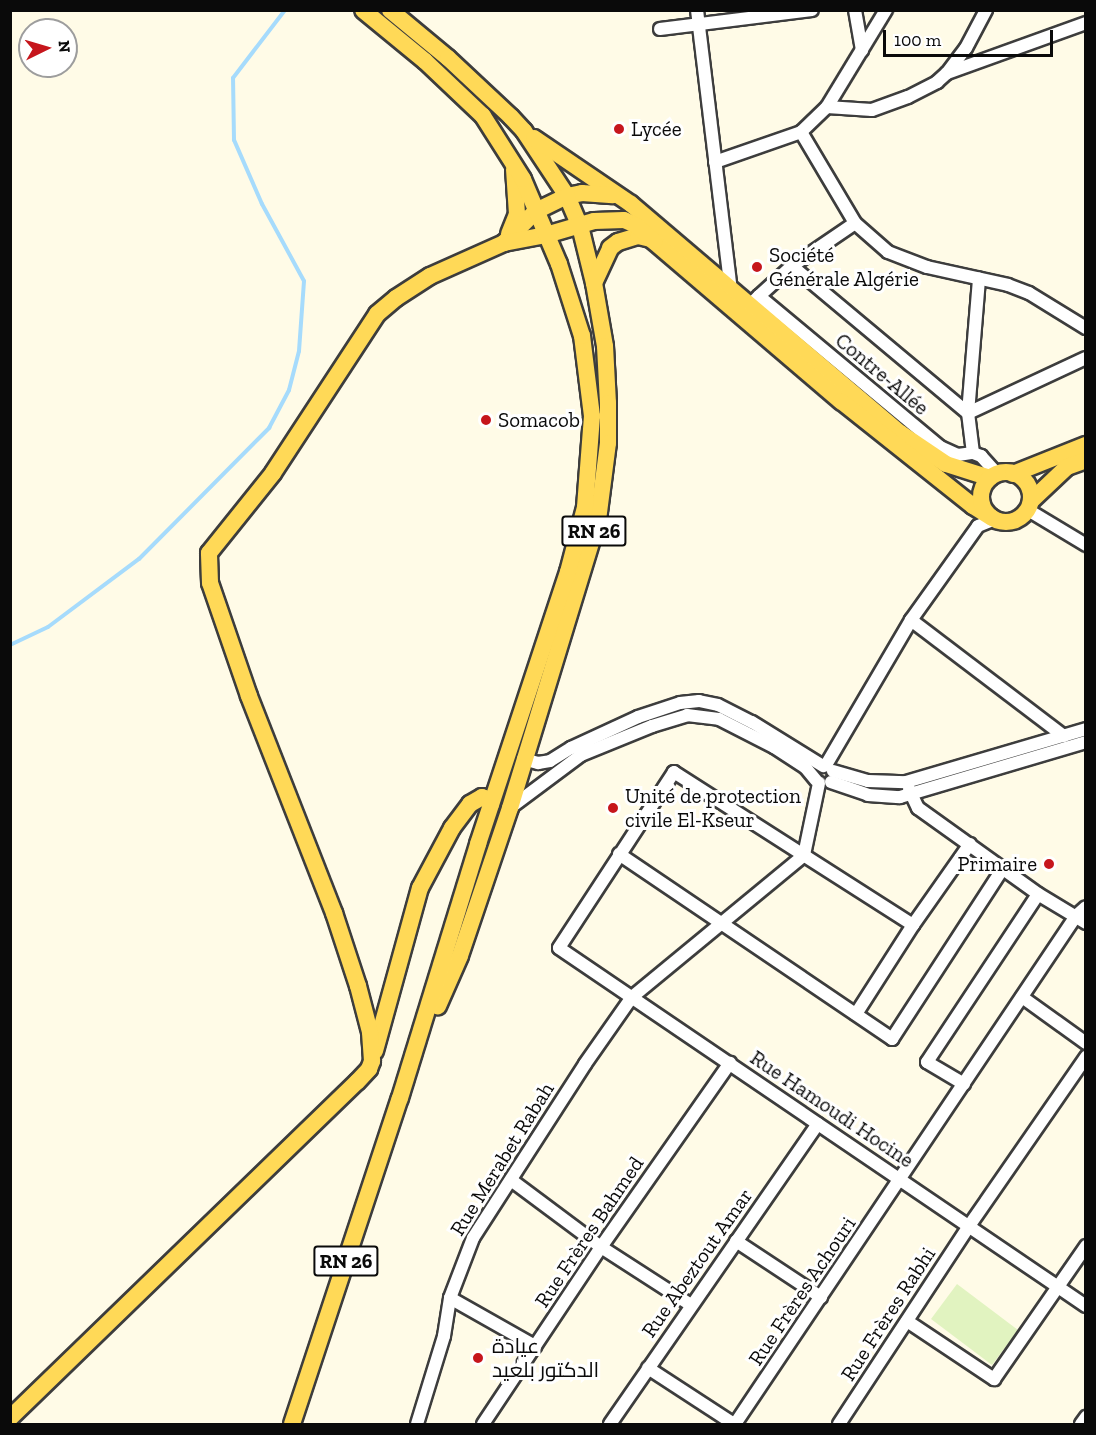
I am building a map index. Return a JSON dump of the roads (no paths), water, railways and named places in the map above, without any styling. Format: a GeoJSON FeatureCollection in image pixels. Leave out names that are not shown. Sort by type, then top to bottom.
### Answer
{"type":"FeatureCollection","features":[{"type":"Feature","properties":{"kind":"main road","name":"RN 26"},"geometry":{"type":"LineString","coordinates":[[292,1425],[400,1098],[491,805],[568,572],[585,507],[592,416],[590,383],[582,336],[559,264],[513,162],[483,116],[425,61],[363,10]]}},
{"type":"Feature","properties":{"kind":"main road","name":"RN 26"},"geometry":{"type":"LineString","coordinates":[[390,10],[448,58],[524,131],[567,196],[580,226],[594,283],[605,346],[608,403],[608,443],[602,495],[588,553],[523,759],[510,808],[460,956],[400,1098]]}},
{"type":"Feature","properties":{"kind":"main road"},"geometry":{"type":"LineString","coordinates":[[524,131],[617,196],[670,237],[731,291],[754,301],[900,433],[946,464],[1027,483],[1029,505]]}},
{"type":"Feature","properties":{"kind":"main road"},"geometry":{"type":"LineString","coordinates":[[504,243],[517,214],[513,162]]}},
{"type":"Feature","properties":{"kind":"main road"},"geometry":{"type":"LineString","coordinates":[[504,243],[536,211],[567,196],[582,193],[617,196]]}},
{"type":"Feature","properties":{"kind":"main road"},"geometry":{"type":"LineString","coordinates":[[372,1061],[364,1007],[348,954],[245,685],[210,583],[209,553],[273,473],[377,314],[430,276],[504,243],[546,236],[594,221],[624,220],[636,225],[841,401],[973,506],[993,519],[1008,522],[1017,520],[1067,467],[1086,460]]}},
{"type":"Feature","properties":{"kind":"main road"},"geometry":{"type":"LineString","coordinates":[[594,283],[610,248],[618,242],[638,236],[655,242]]}},
{"type":"Feature","properties":{"kind":"main road"},"geometry":{"type":"LineString","coordinates":[[504,243],[535,243],[544,248],[559,264]]}},
{"type":"Feature","properties":{"kind":"main road"},"geometry":{"type":"LineString","coordinates":[[993,519],[983,506],[981,498],[984,485],[1000,475],[1086,445]]}},
{"type":"Feature","properties":{"kind":"main road"},"geometry":{"type":"LineString","coordinates":[[10,1418],[369,1069],[420,888],[452,828],[470,804],[482,797],[486,798],[491,805]]}},
{"type":"Feature","properties":{"kind":"street"},"geometry":{"type":"LineString","coordinates":[[697,10],[713,124],[715,162],[731,291]]}},
{"type":"Feature","properties":{"kind":"street"},"geometry":{"type":"LineString","coordinates":[[660,29],[812,10]]}},
{"type":"Feature","properties":{"kind":"street"},"geometry":{"type":"LineString","coordinates":[[855,10],[862,50]]}},
{"type":"Feature","properties":{"kind":"street"},"geometry":{"type":"LineString","coordinates":[[715,162],[801,132],[827,107],[886,10]]}},
{"type":"Feature","properties":{"kind":"street"},"geometry":{"type":"LineString","coordinates":[[947,73],[966,48],[986,10]]}},
{"type":"Feature","properties":{"kind":"street"},"geometry":{"type":"LineString","coordinates":[[827,107],[872,110],[908,97],[947,73],[1086,23]]}},
{"type":"Feature","properties":{"kind":"street"},"geometry":{"type":"LineString","coordinates":[[801,132],[855,222],[888,252],[927,267],[1008,285],[1029,293],[1086,328]]}},
{"type":"Feature","properties":{"kind":"street"},"geometry":{"type":"LineString","coordinates":[[754,301],[792,266],[855,222]]}},
{"type":"Feature","properties":{"kind":"street"},"geometry":{"type":"LineString","coordinates":[[792,266],[968,413]]}},
{"type":"Feature","properties":{"kind":"street"},"geometry":{"type":"LineString","coordinates":[[979,278],[968,413],[973,453],[981,456],[1000,475]]}},
{"type":"Feature","properties":{"kind":"street","name":"Contre-Allée"},"geometry":{"type":"LineString","coordinates":[[754,301],[940,447],[958,455],[973,453]]}},
{"type":"Feature","properties":{"kind":"street"},"geometry":{"type":"LineString","coordinates":[[968,413],[1086,358]]}},
{"type":"Feature","properties":{"kind":"street"},"geometry":{"type":"LineString","coordinates":[[1029,505],[1086,545]]}},
{"type":"Feature","properties":{"kind":"street"},"geometry":{"type":"LineString","coordinates":[[804,855],[825,774],[911,620],[978,526],[993,519]]}},
{"type":"Feature","properties":{"kind":"street"},"geometry":{"type":"LineString","coordinates":[[911,620],[1064,736]]}},
{"type":"Feature","properties":{"kind":"street"},"geometry":{"type":"LineString","coordinates":[[523,759],[538,763],[550,761],[571,748],[638,717],[680,703],[699,701],[718,705],[752,722],[825,774],[868,781],[906,782],[1086,729]]}},
{"type":"Feature","properties":{"kind":"street"},"geometry":{"type":"LineString","coordinates":[[510,808],[581,755],[652,726],[687,715],[718,719],[774,747],[805,767],[868,795],[882,797],[912,795],[1086,742]]}},
{"type":"Feature","properties":{"kind":"street"},"geometry":{"type":"LineString","coordinates":[[913,925],[674,772],[619,854],[892,1039],[1003,868]]}},
{"type":"Feature","properties":{"kind":"street"},"geometry":{"type":"LineString","coordinates":[[906,782],[918,808],[1038,894],[1081,919]]}},
{"type":"Feature","properties":{"kind":"street"},"geometry":{"type":"LineString","coordinates":[[856,1014],[913,925],[970,844]]}},
{"type":"Feature","properties":{"kind":"street","name":"Rue Hamoudi Hocine"},"geometry":{"type":"LineString","coordinates":[[619,854],[559,945],[560,952],[632,997],[1086,1306]]}},
{"type":"Feature","properties":{"kind":"street","name":"Rue Merabet Rabah"},"geometry":{"type":"LineString","coordinates":[[417,1425],[444,1335],[450,1298],[473,1238],[585,1064],[632,997],[804,855]]}},
{"type":"Feature","properties":{"kind":"street"},"geometry":{"type":"LineString","coordinates":[[964,1084],[927,1062],[1038,894]]}},
{"type":"Feature","properties":{"kind":"street","name":"Rue Frères Achouri"},"geometry":{"type":"LineString","coordinates":[[734,1425],[1022,997],[1081,919],[1086,907]]}},
{"type":"Feature","properties":{"kind":"street"},"geometry":{"type":"LineString","coordinates":[[1022,997],[1086,1043]]}},
{"type":"Feature","properties":{"kind":"street","name":"Rue Frères Rabhi"},"geometry":{"type":"LineString","coordinates":[[840,1425],[969,1226],[1086,1057]]}},
{"type":"Feature","properties":{"kind":"street","name":"Rue Frères Bahmed"},"geometry":{"type":"LineString","coordinates":[[483,1425],[601,1247],[730,1063]]}},
{"type":"Feature","properties":{"kind":"street","name":"Rue Abeztout Amar"},"geometry":{"type":"LineString","coordinates":[[610,1425],[818,1124]]}},
{"type":"Feature","properties":{"kind":"street"},"geometry":{"type":"LineString","coordinates":[[511,1180],[601,1247],[691,1305]]}},
{"type":"Feature","properties":{"kind":"street"},"geometry":{"type":"LineString","coordinates":[[736,1241],[821,1297]]}},
{"type":"Feature","properties":{"kind":"street"},"geometry":{"type":"LineString","coordinates":[[907,1321],[994,1379],[1086,1246]]}},
{"type":"Feature","properties":{"kind":"street"},"geometry":{"type":"LineString","coordinates":[[450,1298],[535,1346]]}},
{"type":"Feature","properties":{"kind":"street"},"geometry":{"type":"LineString","coordinates":[[648,1368],[734,1425]]}},
{"type":"Feature","properties":{"kind":"street"},"geometry":{"type":"LineString","coordinates":[[1081,1425],[1086,1417]]}},
{"type":"Feature","properties":{"kind":"waterway"},"geometry":{"type":"LineString","coordinates":[[10,645],[48,627],[139,559],[269,428],[289,390],[299,351],[304,281],[262,204],[234,140],[233,78],[285,10]]}},
{"type":"Feature","properties":{"kind":"place","name":"Lycée"},"geometry":{"type":"Point","coordinates":[619,129]}},
{"type":"Feature","properties":{"kind":"place","name":"Société Générale Algérie"},"geometry":{"type":"Point","coordinates":[757,267]}},
{"type":"Feature","properties":{"kind":"place","name":"Somacob"},"geometry":{"type":"Point","coordinates":[486,420]}},
{"type":"Feature","properties":{"kind":"place","name":"Unité de protection civile El-Kseur"},"geometry":{"type":"Point","coordinates":[613,808]}},
{"type":"Feature","properties":{"kind":"place","name":"Primaire"},"geometry":{"type":"Point","coordinates":[1049,864]}},
{"type":"Feature","properties":{"kind":"place","name":"عيادة الدكتور بلعيد"},"geometry":{"type":"Point","coordinates":[478,1358]}}]}
